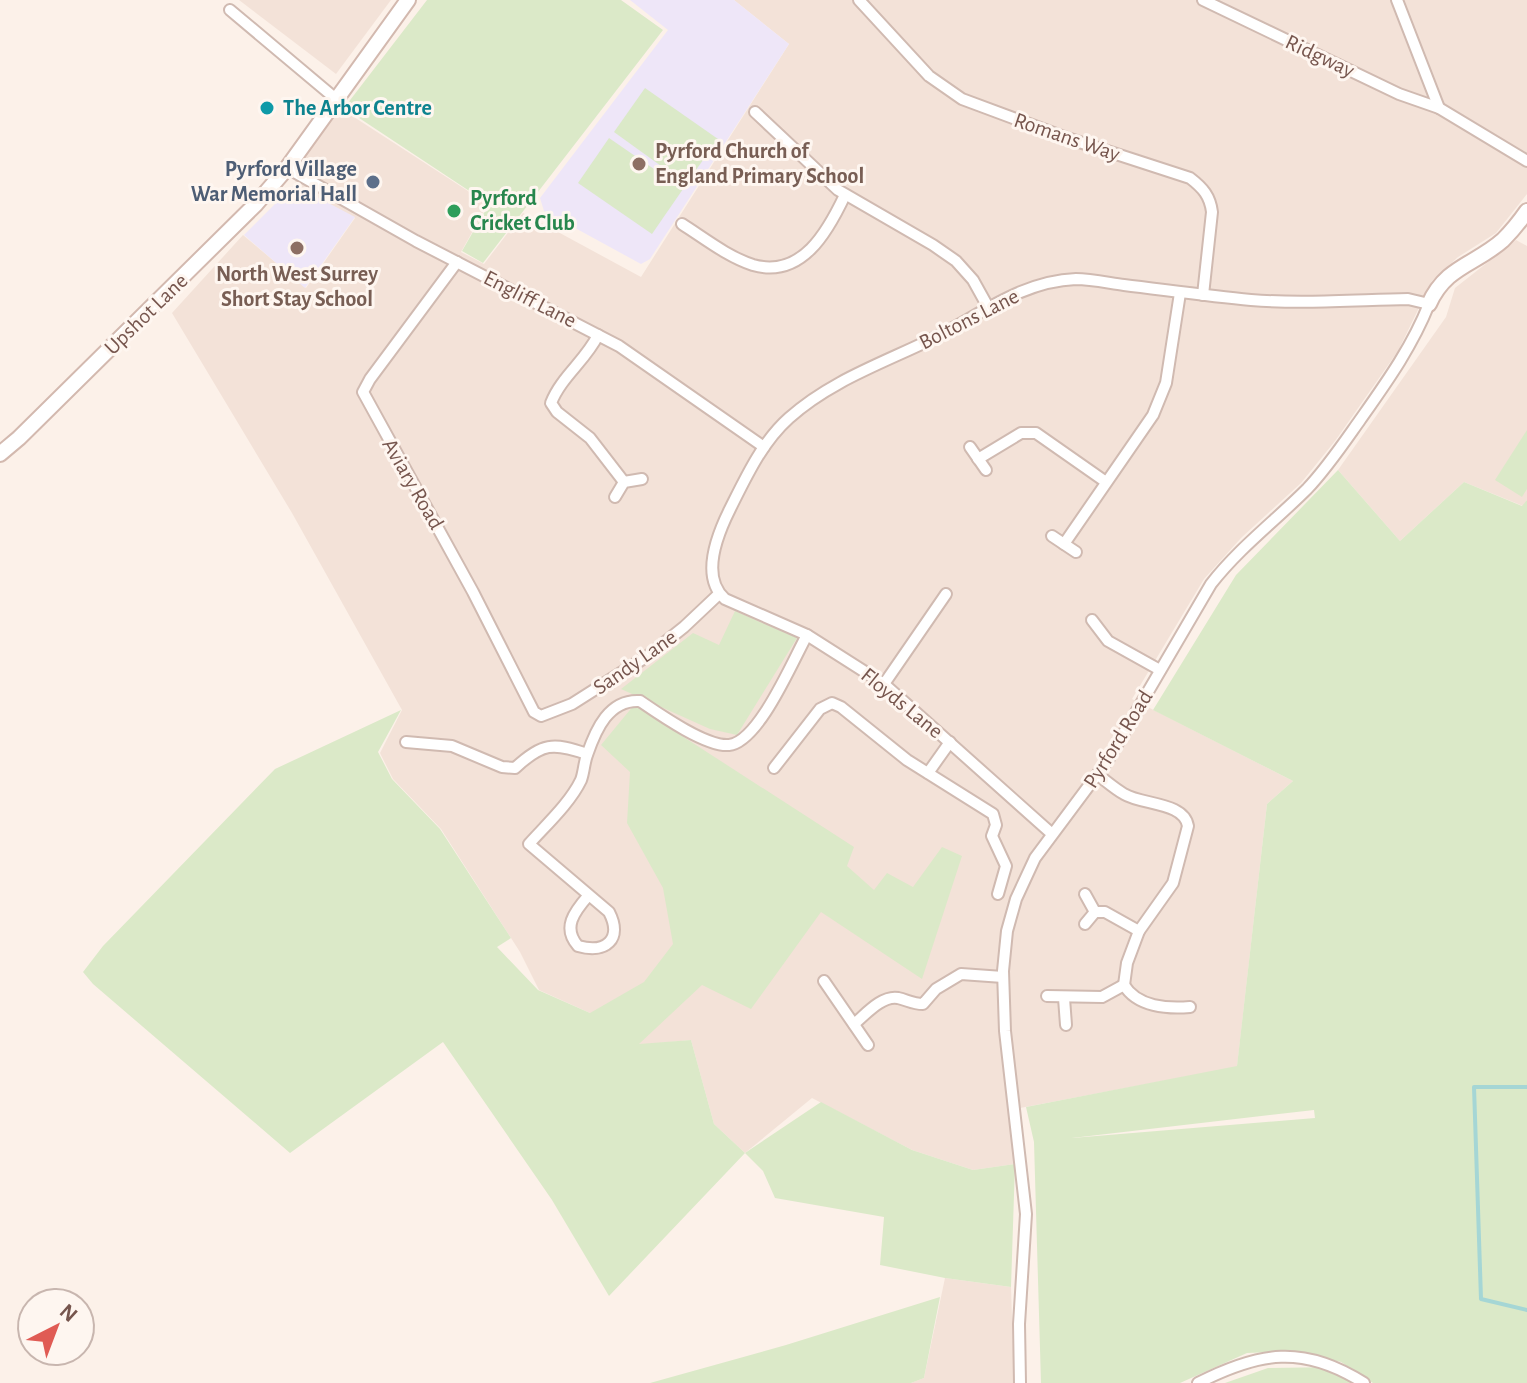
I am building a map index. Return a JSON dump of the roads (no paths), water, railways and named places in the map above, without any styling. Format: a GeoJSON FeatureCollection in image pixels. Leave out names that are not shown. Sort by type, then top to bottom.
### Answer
{"type":"FeatureCollection","features":[{"type":"Feature","properties":{"kind":"main road","name":"Upshot Lane"},"geometry":{"type":"LineString","coordinates":[[0,454],[224,239],[287,168],[406,1]]}},
{"type":"Feature","properties":{"kind":"main road","name":"Pyrford Road"},"geometry":{"type":"LineString","coordinates":[[1429,304],[1442,281],[1463,264],[1502,241],[1527,211]]}},
{"type":"Feature","properties":{"kind":"street","name":"Romans Way"},"geometry":{"type":"LineString","coordinates":[[859,0],[929,76],[962,99],[1039,129],[1190,178],[1200,185],[1211,201],[1212,212],[1203,295]]}},
{"type":"Feature","properties":{"kind":"street","name":"Ridgway"},"geometry":{"type":"LineString","coordinates":[[1203,0],[1399,94],[1439,108],[1527,161]]}},
{"type":"Feature","properties":{"kind":"street"},"geometry":{"type":"LineString","coordinates":[[1397,0],[1439,108]]}},
{"type":"Feature","properties":{"kind":"street"},"geometry":{"type":"LineString","coordinates":[[230,10],[336,99]]}},
{"type":"Feature","properties":{"kind":"street"},"geometry":{"type":"LineString","coordinates":[[755,112],[769,117],[845,195],[956,261],[973,280],[988,307]]}},
{"type":"Feature","properties":{"kind":"street","name":"Engliff Lane"},"geometry":{"type":"LineString","coordinates":[[287,168],[598,335],[665,377],[764,447]]}},
{"type":"Feature","properties":{"kind":"street"},"geometry":{"type":"LineString","coordinates":[[682,224],[754,265],[769,267],[810,251],[822,239],[845,195]]}},
{"type":"Feature","properties":{"kind":"street"},"geometry":{"type":"LineString","coordinates":[[695,232],[701,221]]}},
{"type":"Feature","properties":{"kind":"street","name":"Aviary Road"},"geometry":{"type":"LineString","coordinates":[[457,262],[363,392],[473,592],[522,693],[534,712],[541,716]]}},
{"type":"Feature","properties":{"kind":"street","name":"Boltons Lane"},"geometry":{"type":"LineString","coordinates":[[719,594],[713,571],[718,535],[736,495],[764,447],[789,418],[815,397],[935,338],[1025,289],[1076,279],[1254,300],[1408,299],[1429,304]]}},
{"type":"Feature","properties":{"kind":"street"},"geometry":{"type":"LineString","coordinates":[[1064,544],[1153,415],[1166,383],[1180,293]]}},
{"type":"Feature","properties":{"kind":"street","name":"Pyrford Road"},"geometry":{"type":"LineString","coordinates":[[1020,1383],[1019,1324],[1026,1214],[1010,1086],[1003,977],[1007,931],[1016,899],[1035,858],[1051,833],[1098,775],[1136,716],[1211,584],[1227,563],[1307,488],[1341,446],[1405,355],[1429,304]]}},
{"type":"Feature","properties":{"kind":"street"},"geometry":{"type":"LineString","coordinates":[[598,335],[590,351],[551,403],[557,412],[590,438],[624,482]]}},
{"type":"Feature","properties":{"kind":"street"},"geometry":{"type":"LineString","coordinates":[[978,459],[1021,433],[1036,433],[1106,482]]}},
{"type":"Feature","properties":{"kind":"street"},"geometry":{"type":"LineString","coordinates":[[970,447],[986,470]]}},
{"type":"Feature","properties":{"kind":"street"},"geometry":{"type":"LineString","coordinates":[[615,497],[624,482],[642,479]]}},
{"type":"Feature","properties":{"kind":"street"},"geometry":{"type":"LineString","coordinates":[[1052,536],[1076,552]]}},
{"type":"Feature","properties":{"kind":"street","name":"Sandy Lane"},"geometry":{"type":"LineString","coordinates":[[541,716],[572,704],[649,655],[719,594]]}},
{"type":"Feature","properties":{"kind":"street","name":"Floyds Lane"},"geometry":{"type":"LineString","coordinates":[[719,594],[807,635],[884,684],[1051,833]]}},
{"type":"Feature","properties":{"kind":"street"},"geometry":{"type":"LineString","coordinates":[[884,684],[946,594]]}},
{"type":"Feature","properties":{"kind":"street"},"geometry":{"type":"LineString","coordinates":[[1092,620],[1108,641],[1160,670]]}},
{"type":"Feature","properties":{"kind":"street"},"geometry":{"type":"LineString","coordinates":[[588,896],[575,911],[570,927],[571,938],[578,946],[597,949],[608,943],[615,933],[615,924],[609,912],[529,844],[581,780],[587,754],[615,706],[627,700],[640,701],[708,741],[728,745],[742,740],[756,728],[807,635]]}},
{"type":"Feature","properties":{"kind":"street"},"geometry":{"type":"LineString","coordinates":[[774,768],[820,709],[832,703],[841,707],[907,760],[987,808],[995,817],[992,836],[1006,866],[998,894]]}},
{"type":"Feature","properties":{"kind":"street"},"geometry":{"type":"LineString","coordinates":[[406,742],[452,746],[502,767],[515,768],[536,749],[551,746],[565,746],[587,754]]}},
{"type":"Feature","properties":{"kind":"street"},"geometry":{"type":"LineString","coordinates":[[928,773],[950,742]]}},
{"type":"Feature","properties":{"kind":"street"},"geometry":{"type":"LineString","coordinates":[[1098,775],[1124,795],[1181,812],[1187,818],[1188,826],[1173,883],[1139,931],[1127,963],[1124,985]]}},
{"type":"Feature","properties":{"kind":"street"},"geometry":{"type":"LineString","coordinates":[[1085,894],[1095,912]]}},
{"type":"Feature","properties":{"kind":"street"},"geometry":{"type":"LineString","coordinates":[[1095,912],[1105,912],[1139,931]]}},
{"type":"Feature","properties":{"kind":"street"},"geometry":{"type":"LineString","coordinates":[[1085,924],[1095,912]]}},
{"type":"Feature","properties":{"kind":"street"},"geometry":{"type":"LineString","coordinates":[[854,1024],[886,999],[896,997],[923,1004],[936,989],[961,974],[1003,977]]}},
{"type":"Feature","properties":{"kind":"street"},"geometry":{"type":"LineString","coordinates":[[824,981],[868,1045]]}},
{"type":"Feature","properties":{"kind":"street"},"geometry":{"type":"LineString","coordinates":[[1047,996],[1102,997],[1124,985]]}},
{"type":"Feature","properties":{"kind":"street"},"geometry":{"type":"LineString","coordinates":[[1124,985],[1140,999],[1178,1014],[1190,1007]]}},
{"type":"Feature","properties":{"kind":"street"},"geometry":{"type":"LineString","coordinates":[[1064,998],[1066,1025]]}},
{"type":"Feature","properties":{"kind":"street"},"geometry":{"type":"LineString","coordinates":[[1198,1383],[1241,1362],[1293,1357],[1331,1365],[1364,1383]]}},
{"type":"Feature","properties":{"kind":"waterway"},"geometry":{"type":"LineString","coordinates":[[1527,1087],[1474,1087],[1481,1299],[1527,1310]]}},
{"type":"Feature","properties":{"kind":"place","name":"The Arbor Centre"},"geometry":{"type":"Point","coordinates":[267,108]}},
{"type":"Feature","properties":{"kind":"place","name":"Pyrford Church of England Primary School"},"geometry":{"type":"Point","coordinates":[639,164]}},
{"type":"Feature","properties":{"kind":"place","name":"Pyrford Village War Memorial Hall"},"geometry":{"type":"Point","coordinates":[373,182]}},
{"type":"Feature","properties":{"kind":"place","name":"Pyrford Cricket Club"},"geometry":{"type":"Point","coordinates":[454,211]}},
{"type":"Feature","properties":{"kind":"place","name":"North West Surrey Short Stay School"},"geometry":{"type":"Point","coordinates":[297,248]}}]}
